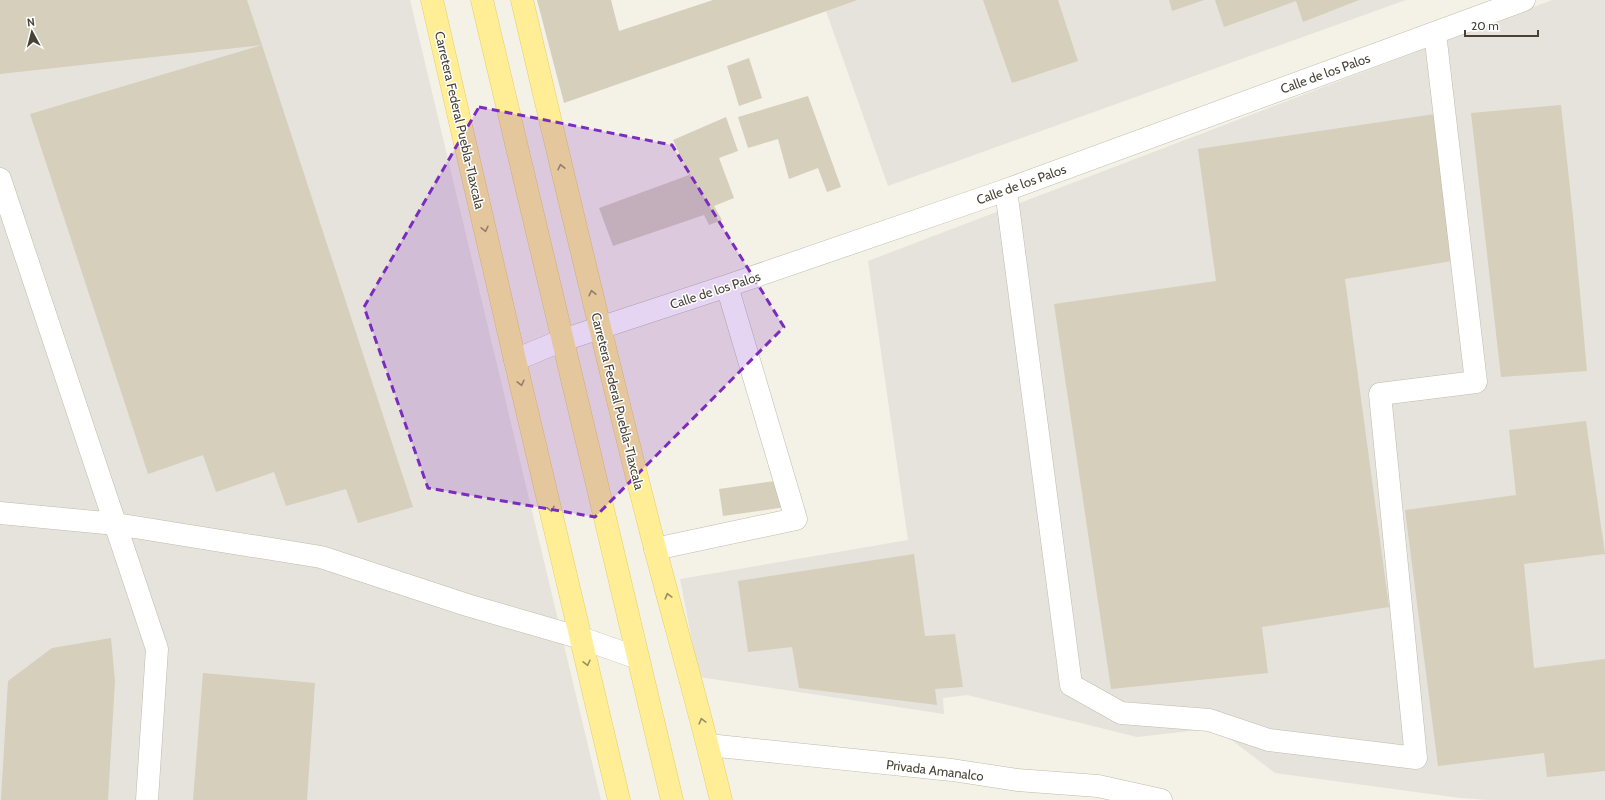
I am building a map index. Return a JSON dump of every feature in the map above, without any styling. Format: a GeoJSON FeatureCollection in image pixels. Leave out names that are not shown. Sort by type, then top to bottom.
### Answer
{"type":"FeatureCollection","features":[{"type":"Feature","properties":{"kind":"main road","name":"Carretera Federal Puebla-Tlaxcala"},"geometry":{"type":"LineString","coordinates":[[432,0],[515,360],[620,800]]}},
{"type":"Feature","properties":{"kind":"main road"},"geometry":{"type":"LineString","coordinates":[[482,0],[672,800]]}},
{"type":"Feature","properties":{"kind":"main road","name":"Carretera Federal Puebla-Tlaxcala"},"geometry":{"type":"LineString","coordinates":[[522,0],[600,328],[655,549],[708,745],[721,800]]}},
{"type":"Feature","properties":{"kind":"street","name":"Calle de los Palos"},"geometry":{"type":"LineString","coordinates":[[515,360],[563,340],[727,286],[1006,190],[1524,0]]}},
{"type":"Feature","properties":{"kind":"street"},"geometry":{"type":"LineString","coordinates":[[1006,190],[1071,685],[1121,713],[1209,720],[1268,740],[1416,758],[1380,394],[1476,382],[1436,33]]}},
{"type":"Feature","properties":{"kind":"street"},"geometry":{"type":"LineString","coordinates":[[0,178],[116,524],[156,649],[147,800]]}},
{"type":"Feature","properties":{"kind":"street"},"geometry":{"type":"LineString","coordinates":[[655,549],[796,519],[727,286]]}},
{"type":"Feature","properties":{"kind":"street"},"geometry":{"type":"LineString","coordinates":[[0,513],[116,524],[321,557],[467,605],[581,638],[638,658]]}},
{"type":"Feature","properties":{"kind":"street","name":"Privada Amanalco"},"geometry":{"type":"LineString","coordinates":[[708,745],[952,770],[1017,780],[1098,786],[1161,800]]}},
{"type":"Feature","properties":{"kind":"highlighted area"},"geometry":{"type":"Polygon","coordinates":[[[479,107],[672,145],[784,327],[595,517],[428,488],[364,307],[479,107]]]}},
{"type":"Feature","properties":{"kind":"shaded area"},"geometry":{"type":"Polygon","coordinates":[[[0,0],[410,0],[601,800],[0,800],[0,0]]]}},
{"type":"Feature","properties":{"kind":"shaded area"},"geometry":{"type":"Polygon","coordinates":[[[859,0],[1406,0],[888,186],[826,11],[859,0]]]}},
{"type":"Feature","properties":{"kind":"shaded area"},"geometry":{"type":"Polygon","coordinates":[[[1552,0],[1605,0],[1605,800],[1487,800],[1460,798],[1275,773],[1216,728],[1137,737],[967,695],[943,698],[944,714],[699,677],[680,579],[908,540],[868,261],[1552,0]]]}},
{"type":"Feature","properties":{"kind":"building"},"geometry":{"type":"Polygon","coordinates":[[[0,0],[247,0],[262,45],[0,74],[0,0]]]}},
{"type":"Feature","properties":{"kind":"building"},"geometry":{"type":"Polygon","coordinates":[[[537,0],[611,0],[619,31],[713,0],[858,0],[564,103],[537,0]]]}},
{"type":"Feature","properties":{"kind":"building"},"geometry":{"type":"Polygon","coordinates":[[[983,0],[1058,0],[1078,61],[1012,83],[983,0]]]}},
{"type":"Feature","properties":{"kind":"building"},"geometry":{"type":"Polygon","coordinates":[[[1169,0],[1204,0],[1172,11],[1169,0]]]}},
{"type":"Feature","properties":{"kind":"building"},"geometry":{"type":"Polygon","coordinates":[[[1215,0],[1359,0],[1303,22],[1296,1],[1224,27],[1215,0]]]}},
{"type":"Feature","properties":{"kind":"building"},"geometry":{"type":"Polygon","coordinates":[[[262,45],[413,507],[358,523],[346,489],[286,506],[274,472],[216,492],[203,455],[148,474],[30,114],[262,45]]]}},
{"type":"Feature","properties":{"kind":"building"},"geometry":{"type":"Polygon","coordinates":[[[749,58],[762,98],[739,106],[727,66],[749,58]]]}},
{"type":"Feature","properties":{"kind":"building"},"geometry":{"type":"Polygon","coordinates":[[[808,96],[841,187],[827,192],[818,168],[789,179],[778,139],[748,148],[738,117],[808,96]]]}},
{"type":"Feature","properties":{"kind":"building"},"geometry":{"type":"Polygon","coordinates":[[[1561,105],[1587,371],[1501,377],[1471,113],[1561,105]]]}},
{"type":"Feature","properties":{"kind":"building"},"geometry":{"type":"Polygon","coordinates":[[[1435,114],[1452,261],[1345,279],[1389,607],[1262,627],[1268,673],[1111,689],[1054,304],[1216,281],[1198,149],[1435,114]]]}},
{"type":"Feature","properties":{"kind":"building"},"geometry":{"type":"Polygon","coordinates":[[[726,117],[738,151],[719,158],[734,198],[714,206],[722,220],[709,225],[704,215],[613,246],[599,208],[689,175],[673,140],[726,117]]]}},
{"type":"Feature","properties":{"kind":"building"},"geometry":{"type":"Polygon","coordinates":[[[1586,421],[1605,554],[1524,564],[1534,668],[1605,659],[1605,771],[1547,777],[1544,753],[1438,766],[1405,510],[1516,495],[1509,430],[1586,421]]]}},
{"type":"Feature","properties":{"kind":"building"},"geometry":{"type":"Polygon","coordinates":[[[782,480],[786,507],[723,516],[719,489],[782,480]]]}},
{"type":"Feature","properties":{"kind":"building"},"geometry":{"type":"Polygon","coordinates":[[[914,554],[925,636],[955,634],[963,687],[935,689],[937,705],[799,688],[792,647],[748,652],[738,581],[914,554]]]}},
{"type":"Feature","properties":{"kind":"building"},"geometry":{"type":"Polygon","coordinates":[[[111,638],[115,681],[108,800],[1,800],[8,681],[52,648],[111,638]]]}},
{"type":"Feature","properties":{"kind":"building"},"geometry":{"type":"Polygon","coordinates":[[[203,673],[315,683],[307,800],[193,800],[203,673]]]}}]}
